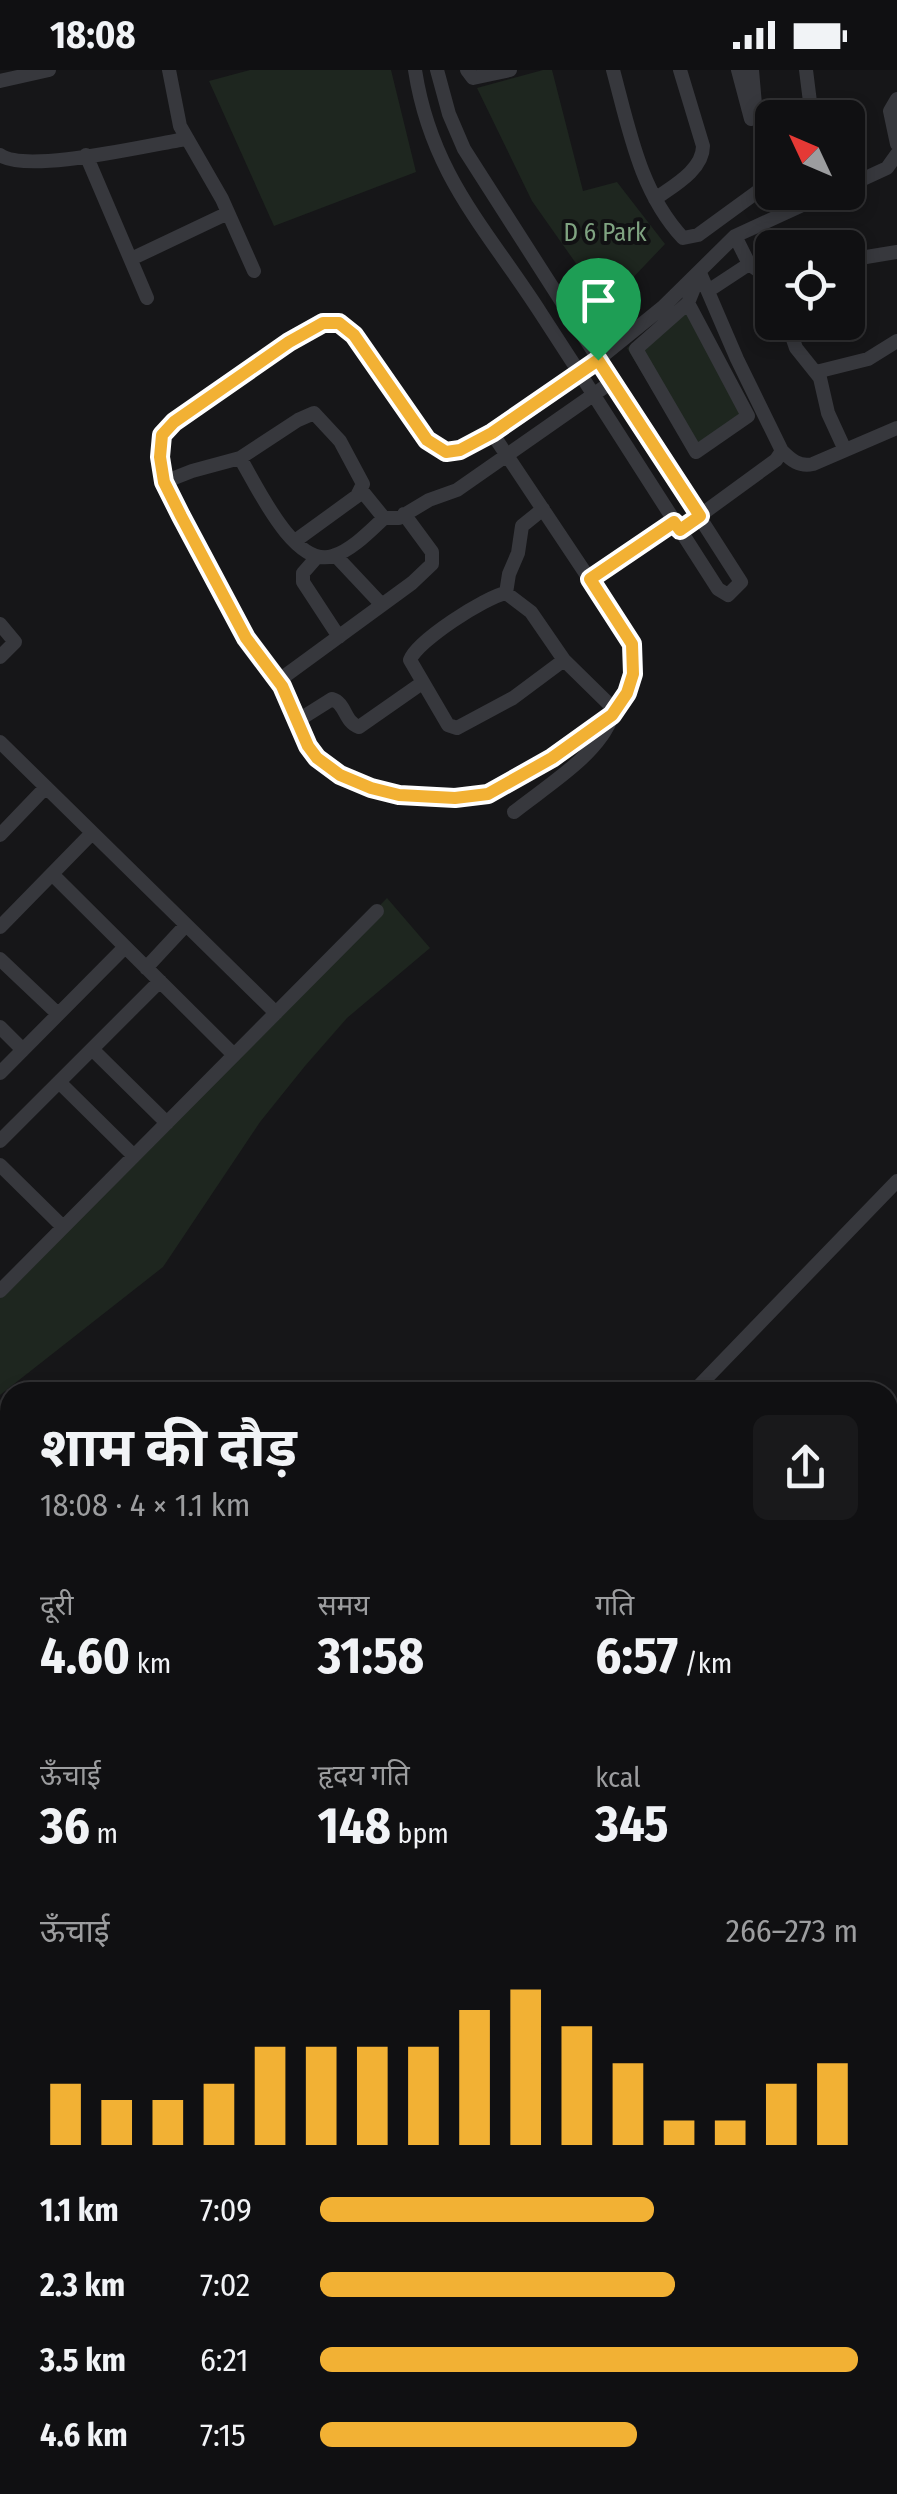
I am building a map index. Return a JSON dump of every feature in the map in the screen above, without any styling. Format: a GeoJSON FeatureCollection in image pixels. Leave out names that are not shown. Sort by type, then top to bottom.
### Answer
{"type":"FeatureCollection","features":[{"type":"Feature","properties":{"kind":"street"},"geometry":{"type":"LineString","coordinates":[[0,81],[49,70]]}},
{"type":"Feature","properties":{"kind":"street"},"geometry":{"type":"LineString","coordinates":[[169,70],[177,117],[186,139],[228,213],[254,271]]}},
{"type":"Feature","properties":{"kind":"street"},"geometry":{"type":"LineString","coordinates":[[415,70],[426,126],[444,166],[722,594],[728,595],[741,582],[464,148],[449,114],[437,70]]}},
{"type":"Feature","properties":{"kind":"street"},"geometry":{"type":"LineString","coordinates":[[467,70],[473,78],[510,70]]}},
{"type":"Feature","properties":{"kind":"street"},"geometry":{"type":"LineString","coordinates":[[613,70],[642,173],[680,235],[688,240],[755,193]]}},
{"type":"Feature","properties":{"kind":"street"},"geometry":{"type":"LineString","coordinates":[[655,199],[691,171],[703,155],[680,70]]}},
{"type":"Feature","properties":{"kind":"street"},"geometry":{"type":"LineString","coordinates":[[738,70],[751,119],[756,116],[752,70]]}},
{"type":"Feature","properties":{"kind":"street"},"geometry":{"type":"LineString","coordinates":[[806,70],[810,100]]}},
{"type":"Feature","properties":{"kind":"street"},"geometry":{"type":"LineString","coordinates":[[897,99],[890,111],[897,144]]}},
{"type":"Feature","properties":{"kind":"street"},"geometry":{"type":"LineString","coordinates":[[0,154],[10,161],[24,163],[186,139]]}},
{"type":"Feature","properties":{"kind":"street"},"geometry":{"type":"LineString","coordinates":[[865,178],[887,168],[897,154]]}},
{"type":"Feature","properties":{"kind":"street"},"geometry":{"type":"LineString","coordinates":[[86,155],[147,298]]}},
{"type":"Feature","properties":{"kind":"street"},"geometry":{"type":"LineString","coordinates":[[614,713],[503,788],[488,794],[455,798],[399,795],[352,782],[317,758],[278,682],[246,638],[164,482],[160,444],[174,422],[289,342],[323,323],[339,323],[354,335],[404,411],[435,448],[446,452],[460,450],[579,375],[700,273],[735,236],[792,210]]}},
{"type":"Feature","properties":{"kind":"street"},"geometry":{"type":"LineString","coordinates":[[130,260],[228,213]]}},
{"type":"Feature","properties":{"kind":"street"},"geometry":{"type":"LineString","coordinates":[[735,236],[755,268]]}},
{"type":"Feature","properties":{"kind":"street"},"geometry":{"type":"LineString","coordinates":[[865,257],[897,252]]}},
{"type":"Feature","properties":{"kind":"street"},"geometry":{"type":"LineString","coordinates":[[708,292],[749,264]]}},
{"type":"Feature","properties":{"kind":"street"},"geometry":{"type":"LineString","coordinates":[[700,273],[782,450],[799,464],[806,466],[897,428]]}},
{"type":"Feature","properties":{"kind":"street"},"geometry":{"type":"LineString","coordinates":[[688,302],[748,416],[696,452],[636,348],[688,302],[700,273]]}},
{"type":"Feature","properties":{"kind":"street"},"geometry":{"type":"LineString","coordinates":[[793,340],[816,372],[828,414],[845,450]]}},
{"type":"Feature","properties":{"kind":"street"},"geometry":{"type":"LineString","coordinates":[[816,372],[868,359],[897,341]]}},
{"type":"Feature","properties":{"kind":"street"},"geometry":{"type":"LineString","coordinates":[[164,482],[192,470],[240,458],[314,413],[327,423],[350,457],[362,478],[362,491],[384,518],[392,520],[456,490],[613,381]]}},
{"type":"Feature","properties":{"kind":"street"},"geometry":{"type":"LineString","coordinates":[[492,433],[626,634],[633,652],[631,684],[603,736],[514,812]]}},
{"type":"Feature","properties":{"kind":"street"},"geometry":{"type":"LineString","coordinates":[[590,579],[700,516],[776,460],[782,450]]}},
{"type":"Feature","properties":{"kind":"street"},"geometry":{"type":"LineString","coordinates":[[240,458],[273,515],[316,557],[335,555],[384,518]]}},
{"type":"Feature","properties":{"kind":"street"},"geometry":{"type":"LineString","coordinates":[[295,540],[362,491]]}},
{"type":"Feature","properties":{"kind":"street"},"geometry":{"type":"LineString","coordinates":[[506,593],[520,532],[543,508]]}},
{"type":"Feature","properties":{"kind":"street"},"geometry":{"type":"LineString","coordinates":[[278,682],[412,583],[434,559],[404,514]]}},
{"type":"Feature","properties":{"kind":"street"},"geometry":{"type":"LineString","coordinates":[[335,555],[382,606]]}},
{"type":"Feature","properties":{"kind":"street"},"geometry":{"type":"LineString","coordinates":[[316,557],[303,582],[339,637]]}},
{"type":"Feature","properties":{"kind":"street"},"geometry":{"type":"LineString","coordinates":[[506,593],[531,612],[564,660],[614,713]]}},
{"type":"Feature","properties":{"kind":"street"},"geometry":{"type":"LineString","coordinates":[[506,593],[480,605],[416,649],[410,660],[448,725],[457,728],[513,698],[564,660]]}},
{"type":"Feature","properties":{"kind":"street"},"geometry":{"type":"LineString","coordinates":[[0,624],[15,642],[0,657]]}},
{"type":"Feature","properties":{"kind":"street"},"geometry":{"type":"LineString","coordinates":[[297,721],[332,699],[358,727],[422,684]]}},
{"type":"Feature","properties":{"kind":"street"},"geometry":{"type":"LineString","coordinates":[[0,742],[276,1013]]}},
{"type":"Feature","properties":{"kind":"street"},"geometry":{"type":"LineString","coordinates":[[0,835],[46,787]]}},
{"type":"Feature","properties":{"kind":"street"},"geometry":{"type":"LineString","coordinates":[[0,927],[92,833]]}},
{"type":"Feature","properties":{"kind":"street"},"geometry":{"type":"LineString","coordinates":[[52,874],[234,1054]]}},
{"type":"Feature","properties":{"kind":"street"},"geometry":{"type":"LineString","coordinates":[[0,1291],[376,911]]}},
{"type":"Feature","properties":{"kind":"street"},"geometry":{"type":"LineString","coordinates":[[146,968],[186,925]]}},
{"type":"Feature","properties":{"kind":"street"},"geometry":{"type":"LineString","coordinates":[[0,1073],[125,947]]}},
{"type":"Feature","properties":{"kind":"street"},"geometry":{"type":"LineString","coordinates":[[0,960],[58,1014]]}},
{"type":"Feature","properties":{"kind":"street"},"geometry":{"type":"LineString","coordinates":[[0,1141],[160,981]]}},
{"type":"Feature","properties":{"kind":"street"},"geometry":{"type":"LineString","coordinates":[[0,1027],[23,1050]]}},
{"type":"Feature","properties":{"kind":"street"},"geometry":{"type":"LineString","coordinates":[[92,1049],[167,1122]]}},
{"type":"Feature","properties":{"kind":"street"},"geometry":{"type":"LineString","coordinates":[[60,1082],[134,1156]]}},
{"type":"Feature","properties":{"kind":"street"},"geometry":{"type":"LineString","coordinates":[[0,1164],[63,1227]]}},
{"type":"Feature","properties":{"kind":"street"},"geometry":{"type":"LineString","coordinates":[[702,1382],[897,1181]]}},
{"type":"Feature","properties":{"kind":"green space"},"geometry":{"type":"Polygon","coordinates":[[[250,70],[391,70],[416,172],[274,226],[209,81],[250,70]]]}},
{"type":"Feature","properties":{"kind":"green space","name":"D 6 Park"},"geometry":{"type":"Polygon","coordinates":[[[552,70],[583,191],[617,182],[665,244],[606,306],[532,201],[477,88],[552,70]]]}},
{"type":"Feature","properties":{"kind":"green space"},"geometry":{"type":"Polygon","coordinates":[[[692,300],[751,415],[691,454],[627,348],[692,300]]]}},
{"type":"Feature","properties":{"kind":"green space"},"geometry":{"type":"Polygon","coordinates":[[[387,898],[430,948],[347,1018],[305,1066],[260,1122],[163,1267],[17,1382],[0,1382],[0,1298],[387,898]]]}},
{"type":"Feature","properties":{"kind":"route"},"geometry":{"type":"LineString","coordinates":[[323,323],[339,323],[354,335],[404,411],[435,448],[446,452],[460,450],[492,433],[598,360],[700,516],[680,530],[674,522],[590,579],[632,644],[633,674],[618,708],[552,758],[488,794],[470,798],[399,795],[340,775],[308,746],[282,686],[246,638],[181,516],[161,470],[162,435],[206,399],[323,323]]}}]}
